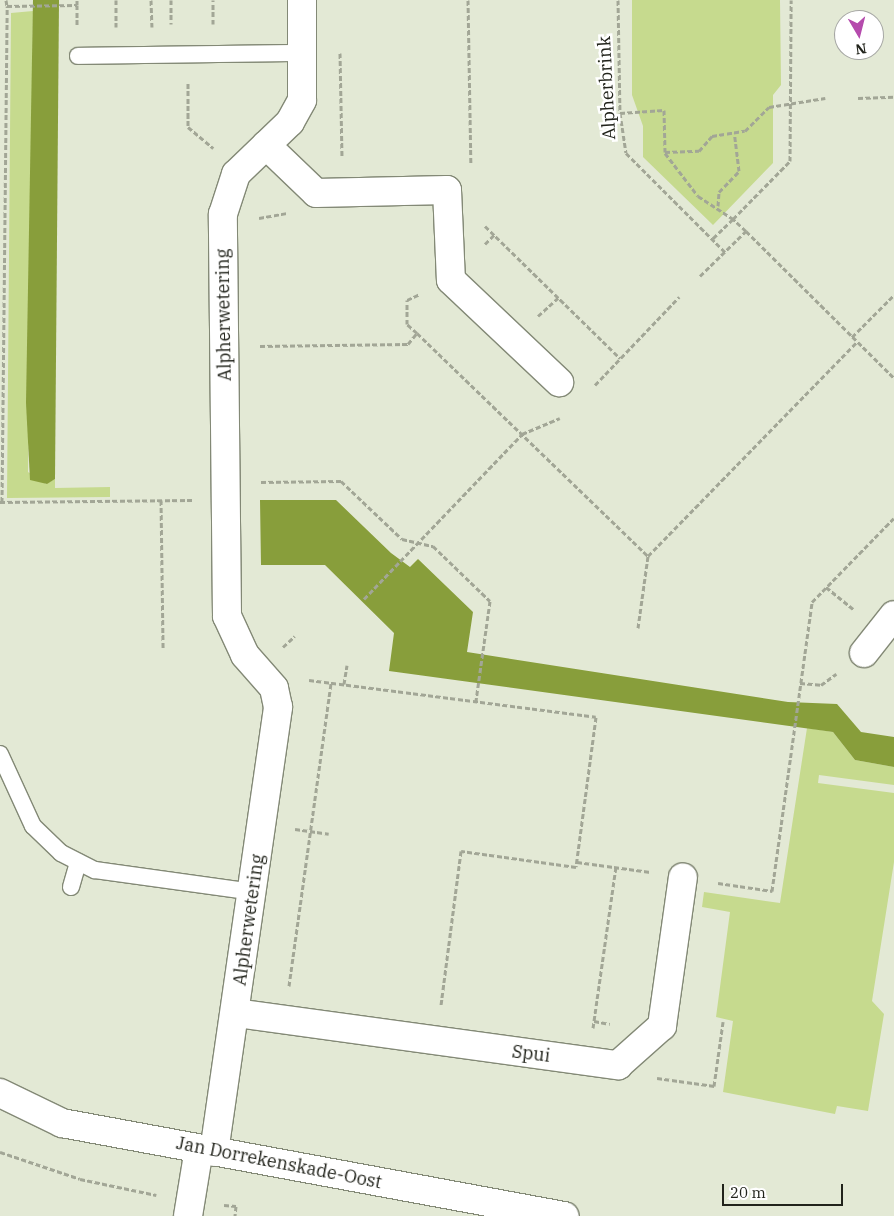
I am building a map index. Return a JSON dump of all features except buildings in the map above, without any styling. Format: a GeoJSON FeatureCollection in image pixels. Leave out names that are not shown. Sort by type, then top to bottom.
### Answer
{"type":"FeatureCollection","features":[{"type":"Feature","properties":{"kind":"street","name":"Alpherwetering"},"geometry":{"type":"LineString","coordinates":[[189,1208],[207,1150],[236,1013],[278,727],[274,688],[245,655],[227,616],[223,220],[227,193],[240,170],[290,122],[302,100],[302,0]]}},
{"type":"Feature","properties":{"kind":"street"},"geometry":{"type":"LineString","coordinates":[[266,145],[316,193],[447,190],[451,280],[559,382]]}},
{"type":"Feature","properties":{"kind":"street"},"geometry":{"type":"LineString","coordinates":[[864,653],[894,615]]}},
{"type":"Feature","properties":{"kind":"street"},"geometry":{"type":"LineString","coordinates":[[626,1060],[662,1026],[683,877]]}},
{"type":"Feature","properties":{"kind":"street","name":"Spui"},"geometry":{"type":"LineString","coordinates":[[236,1013],[436,1042],[618,1065],[626,1060]]}},
{"type":"Feature","properties":{"kind":"street","name":"Jan Dorrekenskade-Oost"},"geometry":{"type":"LineString","coordinates":[[0,1093],[62,1123],[564,1216]]}},
{"type":"Feature","properties":{"kind":"lane"},"geometry":{"type":"LineString","coordinates":[[78,56],[303,53]]}},
{"type":"Feature","properties":{"kind":"lane"},"geometry":{"type":"LineString","coordinates":[[0,754],[33,826],[61,853],[95,870],[254,892]]}},
{"type":"Feature","properties":{"kind":"lane"},"geometry":{"type":"LineString","coordinates":[[71,887],[78,862]]}},
{"type":"Feature","properties":{"kind":"path"},"geometry":{"type":"LineString","coordinates":[[6,0],[1,502],[225,500],[260,482],[341,482],[402,538],[433,546],[490,601],[476,701]]}},
{"type":"Feature","properties":{"kind":"path"},"geometry":{"type":"LineString","coordinates":[[77,0],[77,5]]}},
{"type":"Feature","properties":{"kind":"path"},"geometry":{"type":"LineString","coordinates":[[447,190],[471,180],[468,0]]}},
{"type":"Feature","properties":{"kind":"path","name":"Alpherbrink"},"geometry":{"type":"LineString","coordinates":[[618,0],[620,113],[626,153],[726,252]]}},
{"type":"Feature","properties":{"kind":"path"},"geometry":{"type":"LineString","coordinates":[[712,239],[790,161],[791,0]]}},
{"type":"Feature","properties":{"kind":"path"},"geometry":{"type":"LineString","coordinates":[[7,6],[71,6]]}},
{"type":"Feature","properties":{"kind":"path"},"geometry":{"type":"LineString","coordinates":[[340,48],[343,192]]}},
{"type":"Feature","properties":{"kind":"path"},"geometry":{"type":"LineString","coordinates":[[188,55],[188,127],[240,170]]}},
{"type":"Feature","properties":{"kind":"path"},"geometry":{"type":"LineString","coordinates":[[858,98],[894,97]]}},
{"type":"Feature","properties":{"kind":"path"},"geometry":{"type":"LineString","coordinates":[[665,152],[699,151],[712,136],[745,132],[769,107],[825,98]]}},
{"type":"Feature","properties":{"kind":"path"},"geometry":{"type":"LineString","coordinates":[[620,113],[664,110],[665,152],[698,196],[718,206],[746,231],[894,378]]}},
{"type":"Feature","properties":{"kind":"path"},"geometry":{"type":"LineString","coordinates":[[718,206],[719,192],[739,171],[734,133]]}},
{"type":"Feature","properties":{"kind":"path"},"geometry":{"type":"LineString","coordinates":[[223,220],[283,216],[316,193]]}},
{"type":"Feature","properties":{"kind":"path"},"geometry":{"type":"LineString","coordinates":[[484,216],[484,225],[620,358]]}},
{"type":"Feature","properties":{"kind":"path"},"geometry":{"type":"LineString","coordinates":[[700,276],[746,231]]}},
{"type":"Feature","properties":{"kind":"path"},"geometry":{"type":"LineString","coordinates":[[451,280],[407,300],[407,324],[648,556]]}},
{"type":"Feature","properties":{"kind":"path"},"geometry":{"type":"LineString","coordinates":[[852,337],[894,295]]}},
{"type":"Feature","properties":{"kind":"path"},"geometry":{"type":"LineString","coordinates":[[593,387],[679,297]]}},
{"type":"Feature","properties":{"kind":"path"},"geometry":{"type":"LineString","coordinates":[[225,346],[408,344],[417,333]]}},
{"type":"Feature","properties":{"kind":"path"},"geometry":{"type":"LineString","coordinates":[[638,628],[648,556],[857,342]]}},
{"type":"Feature","properties":{"kind":"path"},"geometry":{"type":"LineString","coordinates":[[364,599],[522,434],[564,417]]}},
{"type":"Feature","properties":{"kind":"path"},"geometry":{"type":"LineString","coordinates":[[161,500],[163,649]]}},
{"type":"Feature","properties":{"kind":"path"},"geometry":{"type":"LineString","coordinates":[[772,891],[812,602],[894,518]]}},
{"type":"Feature","properties":{"kind":"path"},"geometry":{"type":"LineString","coordinates":[[344,684],[347,665]]}},
{"type":"Feature","properties":{"kind":"path"},"geometry":{"type":"LineString","coordinates":[[274,688],[310,679],[596,717],[576,867],[462,851],[436,1042]]}},
{"type":"Feature","properties":{"kind":"path"},"geometry":{"type":"LineString","coordinates":[[284,1019],[331,682]]}},
{"type":"Feature","properties":{"kind":"path"},"geometry":{"type":"LineString","coordinates":[[588,1061],[616,867]]}},
{"type":"Feature","properties":{"kind":"path"},"geometry":{"type":"LineString","coordinates":[[626,1060],[641,1076],[714,1086],[723,1022]]}},
{"type":"Feature","properties":{"kind":"path"},"geometry":{"type":"LineString","coordinates":[[0,1152],[80,1179],[189,1208],[236,1206],[235,1216]]}},
{"type":"Feature","properties":{"kind":"shaded area"},"geometry":{"type":"Polygon","coordinates":[[[33,0],[59,0],[55,479],[47,484],[30,480],[26,403],[33,0]]]}},
{"type":"Feature","properties":{"kind":"shaded area"},"geometry":{"type":"Polygon","coordinates":[[[632,0],[780,0],[781,85],[773,95],[773,163],[713,225],[643,157],[643,126],[632,95],[632,0]]]}},
{"type":"Feature","properties":{"kind":"shaded area"},"geometry":{"type":"Polygon","coordinates":[[[33,11],[28,472],[46,484],[55,479],[55,488],[110,487],[110,497],[7,498],[11,13],[33,11]]]}},
{"type":"Feature","properties":{"kind":"shaded area"},"geometry":{"type":"Polygon","coordinates":[[[260,500],[336,500],[391,553],[410,567],[418,559],[473,612],[467,652],[788,702],[837,704],[861,732],[894,737],[894,767],[855,760],[833,732],[389,671],[394,633],[325,565],[261,565],[260,500]]]}},
{"type":"Feature","properties":{"kind":"shaded area"},"geometry":{"type":"Polygon","coordinates":[[[807,728],[833,732],[855,760],[894,767],[894,785],[819,775],[818,783],[894,793],[894,862],[872,1001],[884,1014],[868,1111],[837,1106],[835,1114],[723,1092],[733,1021],[716,1017],[730,912],[702,907],[704,892],[780,903],[807,728]]]}}]}
